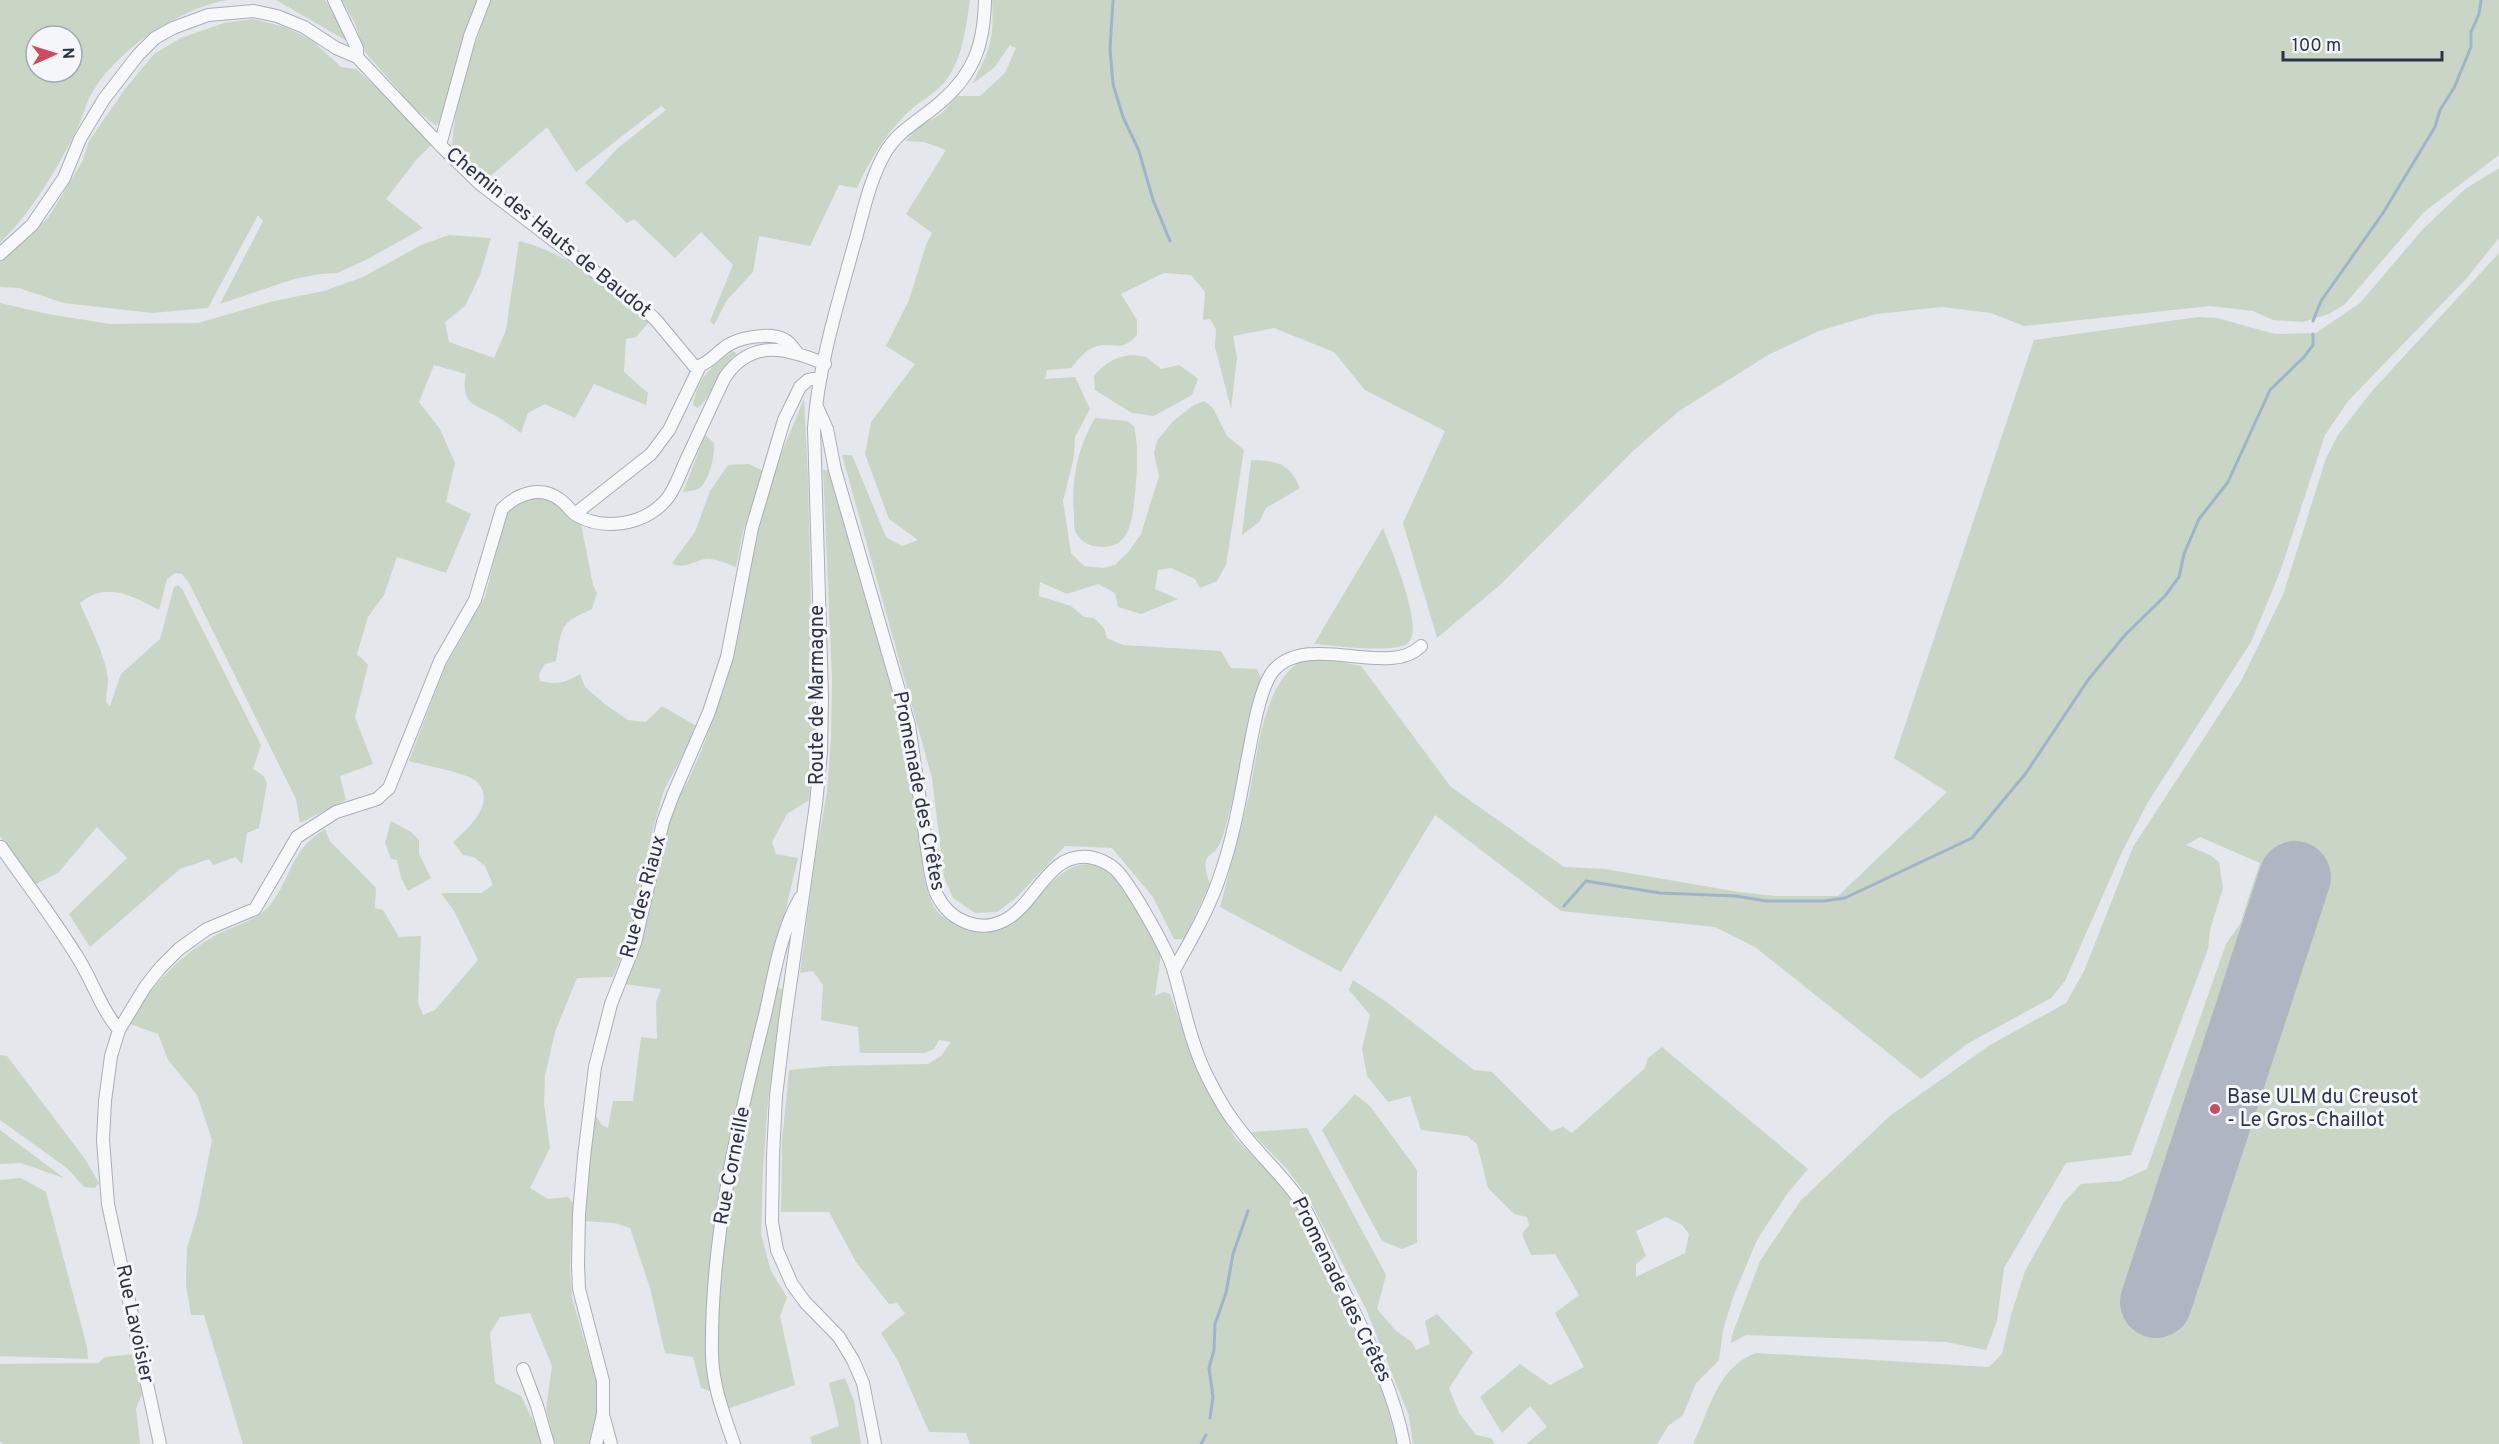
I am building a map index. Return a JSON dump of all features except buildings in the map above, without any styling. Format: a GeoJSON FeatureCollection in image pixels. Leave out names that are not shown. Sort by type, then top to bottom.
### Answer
{"type":"FeatureCollection","features":[{"type":"Feature","properties":{"kind":"street"},"geometry":{"type":"LineString","coordinates":[[0,254],[32,225],[64,178],[80,139],[104,99],[138,55],[155,38],[173,28],[208,15],[254,11],[277,16],[304,27],[336,48],[357,57],[357,48],[334,0]]}},
{"type":"Feature","properties":{"kind":"street"},"geometry":{"type":"LineString","coordinates":[[440,146],[470,36],[484,0]]}},
{"type":"Feature","properties":{"kind":"street","name":"Route de Marmagne"},"geometry":{"type":"LineString","coordinates":[[875,1444],[863,1383],[853,1360],[839,1337],[805,1302],[792,1284],[777,1250],[772,1222],[776,1096],[821,752],[822,697],[814,440],[815,404],[838,304],[870,186],[885,152],[899,134],[942,101],[963,78],[978,54],[984,26],[985,0]]}},
{"type":"Feature","properties":{"kind":"street","name":"Chemin des Hauts de Baudot"},"geometry":{"type":"LineString","coordinates":[[357,57],[440,146],[480,184],[651,315],[695,367],[700,366]]}},
{"type":"Feature","properties":{"kind":"street"},"geometry":{"type":"LineString","coordinates":[[799,354],[785,340],[768,336],[729,344],[700,366],[669,430],[651,454],[575,514],[593,522],[614,524],[639,519],[666,501],[714,399],[734,365],[759,350],[781,350],[825,364]]}},
{"type":"Feature","properties":{"kind":"street","name":"Rue des Riaux"},"geometry":{"type":"LineString","coordinates":[[596,1444],[603,1414],[603,1381],[579,1289],[579,1214],[588,1108],[595,1067],[611,1004],[635,943],[663,822],[672,795],[710,712],[727,657],[750,537],[784,420],[800,387],[808,380],[821,377]]}},
{"type":"Feature","properties":{"kind":"street","name":"Promenade des Crêtes"},"geometry":{"type":"LineString","coordinates":[[815,404],[827,429],[835,470],[909,725],[930,869],[935,893],[942,906],[958,919],[973,925],[997,922],[1006,920],[1049,873],[1066,860],[1076,856],[1105,861],[1117,871],[1132,890],[1174,970],[1191,1033],[1206,1074],[1235,1123],[1300,1201],[1387,1379],[1398,1412],[1404,1444]]}},
{"type":"Feature","properties":{"kind":"street","name":"Rue Lavoisier"},"geometry":{"type":"LineString","coordinates":[[160,1444],[108,1204],[103,1140],[105,1101],[110,1065],[119,1030],[145,987],[179,949],[207,928],[255,909],[297,837],[336,812],[377,799],[389,788],[440,662],[476,600],[502,509],[517,497],[538,491],[559,498],[575,514]]}},
{"type":"Feature","properties":{"kind":"street"},"geometry":{"type":"LineString","coordinates":[[1174,970],[1197,930],[1220,877],[1237,816],[1261,698],[1272,672],[1302,654],[1380,658],[1414,653],[1421,646]]}},
{"type":"Feature","properties":{"kind":"street"},"geometry":{"type":"LineString","coordinates":[[1,847],[65,937],[92,981],[106,1015],[119,1030]]}},
{"type":"Feature","properties":{"kind":"street","name":"Rue Corneille"},"geometry":{"type":"LineString","coordinates":[[734,1444],[717,1395],[712,1357],[714,1301],[723,1202],[756,1051],[789,919],[802,894]]}},
{"type":"Feature","properties":{"kind":"street"},"geometry":{"type":"LineString","coordinates":[[523,1369],[548,1444]]}},
{"type":"Feature","properties":{"kind":"street"},"geometry":{"type":"LineString","coordinates":[[603,1414],[610,1444]]}},
{"type":"Feature","properties":{"kind":"green space"},"geometry":{"type":"Polygon","coordinates":[[[0,0],[227,0],[189,12],[170,21],[134,46],[104,75],[88,100],[77,129],[61,159],[43,189],[12,231],[0,243],[0,0]]]}},
{"type":"Feature","properties":{"kind":"green space"},"geometry":{"type":"Polygon","coordinates":[[[276,0],[325,0],[342,27],[347,41],[276,0]]]}},
{"type":"Feature","properties":{"kind":"green space"},"geometry":{"type":"Polygon","coordinates":[[[342,0],[477,0],[442,117],[436,126],[414,108],[365,52],[355,24],[342,0]]]}},
{"type":"Feature","properties":{"kind":"green space"},"geometry":{"type":"Polygon","coordinates":[[[491,0],[970,0],[960,51],[947,79],[908,112],[892,130],[873,157],[857,188],[839,185],[810,246],[759,236],[753,272],[727,300],[714,325],[710,321],[733,265],[701,232],[675,258],[634,219],[627,223],[585,183],[618,148],[666,110],[661,106],[576,172],[547,127],[485,181],[452,149],[461,92],[491,0]]]}},
{"type":"Feature","properties":{"kind":"green space"},"geometry":{"type":"Polygon","coordinates":[[[992,0],[2499,0],[2499,155],[2424,212],[2345,304],[2329,314],[2303,322],[2273,320],[2253,311],[2210,306],[2024,326],[1991,313],[1942,307],[1876,314],[1819,331],[1768,355],[1679,411],[1633,451],[1501,584],[1437,638],[1403,523],[1445,431],[1365,390],[1334,352],[1274,328],[1233,336],[1237,358],[1231,409],[1215,347],[1216,329],[1210,319],[1203,320],[1205,292],[1191,275],[1164,273],[1121,294],[1137,320],[1137,335],[1127,344],[1093,347],[1082,355],[1071,368],[1047,370],[1045,379],[1075,377],[1090,409],[1075,437],[1074,457],[1063,501],[1071,553],[1084,566],[1104,568],[1115,565],[1129,551],[1141,534],[1159,476],[1154,453],[1157,441],[1173,421],[1194,405],[1204,401],[1213,408],[1227,436],[1244,450],[1226,565],[1217,581],[1200,588],[1195,579],[1171,568],[1158,570],[1155,589],[1178,599],[1141,614],[1118,607],[1115,593],[1098,584],[1067,594],[1040,582],[1039,596],[1071,606],[1084,617],[1094,618],[1104,628],[1107,638],[1123,645],[1221,651],[1231,668],[1257,669],[1261,678],[1223,836],[1216,850],[1206,860],[1206,872],[1210,884],[1184,939],[1174,939],[1153,897],[1112,848],[1065,846],[1016,898],[997,912],[975,913],[953,898],[944,877],[932,778],[842,455],[852,455],[886,537],[902,546],[918,540],[889,519],[865,454],[871,422],[915,364],[886,346],[909,300],[927,242],[932,233],[906,214],[946,150],[924,142],[906,141],[918,127],[941,114],[957,96],[980,96],[1005,73],[1016,48],[1010,45],[994,68],[972,84],[990,44],[992,0]]]}},
{"type":"Feature","properties":{"kind":"green space"},"geometry":{"type":"Polygon","coordinates":[[[253,19],[285,27],[312,40],[341,67],[356,69],[385,95],[431,145],[386,199],[423,228],[366,260],[337,273],[294,279],[220,304],[263,221],[258,215],[208,308],[152,313],[64,303],[19,288],[0,287],[0,262],[48,218],[82,162],[89,141],[125,89],[154,54],[181,38],[224,23],[253,19]]]}},
{"type":"Feature","properties":{"kind":"green space"},"geometry":{"type":"Polygon","coordinates":[[[2499,168],[2499,238],[2466,279],[2348,401],[2325,435],[2280,572],[2251,642],[2148,802],[2122,852],[2065,981],[2051,998],[1967,1044],[1921,1079],[1755,947],[1715,927],[1561,911],[1435,815],[1341,972],[1220,907],[1248,800],[1267,710],[1283,678],[1294,666],[1317,659],[1361,666],[1451,787],[1564,867],[1605,869],[1775,896],[1838,896],[1947,792],[1894,758],[2034,340],[2198,317],[2217,318],[2275,334],[2316,333],[2360,303],[2423,229],[2465,189],[2499,168]]]}},
{"type":"Feature","properties":{"kind":"green space"},"geometry":{"type":"Polygon","coordinates":[[[449,235],[491,238],[480,275],[465,306],[445,322],[449,342],[494,358],[506,330],[519,241],[537,246],[588,274],[650,321],[636,337],[626,339],[624,372],[648,393],[646,405],[594,384],[575,418],[545,404],[528,413],[521,433],[471,402],[465,392],[466,374],[434,365],[419,402],[440,429],[455,463],[446,502],[471,514],[446,573],[397,557],[384,595],[368,617],[357,654],[368,665],[355,717],[373,764],[340,776],[346,800],[300,823],[296,799],[189,583],[182,574],[175,573],[167,579],[159,610],[129,596],[110,592],[90,596],[80,603],[104,659],[108,679],[106,702],[110,706],[121,674],[160,639],[174,587],[178,585],[261,745],[253,769],[264,776],[267,784],[259,828],[247,833],[242,865],[236,857],[213,865],[209,859],[180,869],[90,947],[69,914],[127,858],[97,827],[58,873],[34,885],[0,836],[0,303],[48,314],[110,324],[198,323],[274,301],[324,291],[363,277],[421,245],[449,235]]]}},
{"type":"Feature","properties":{"kind":"green space"},"geometry":{"type":"Polygon","coordinates":[[[2499,253],[2499,1444],[1693,1444],[1723,1379],[1743,1360],[1756,1353],[1989,1367],[2002,1354],[2025,1271],[2064,1202],[2081,1184],[2120,1181],[2147,1169],[2226,944],[2240,924],[2260,863],[2200,837],[2186,845],[2210,855],[2219,862],[2223,888],[2210,930],[2208,949],[2131,1155],[2066,1163],[2004,1268],[1997,1321],[1986,1350],[1946,1342],[1746,1335],[1731,1343],[1760,1261],[1801,1200],[1891,1115],[1990,1045],[2066,1003],[2084,971],[2133,847],[2241,681],[2283,595],[2326,458],[2338,435],[2372,391],[2499,253]]]}},
{"type":"Feature","properties":{"kind":"green space"},"geometry":{"type":"Polygon","coordinates":[[[733,351],[737,354],[725,366],[704,402],[698,408],[693,405],[702,380],[718,362],[733,351]]]}},
{"type":"Feature","properties":{"kind":"green space"},"geometry":{"type":"Polygon","coordinates":[[[1134,355],[1146,357],[1161,369],[1179,365],[1198,379],[1192,395],[1154,416],[1132,413],[1095,390],[1094,376],[1103,367],[1117,358],[1134,355]]]}},
{"type":"Feature","properties":{"kind":"green space"},"geometry":{"type":"Polygon","coordinates":[[[804,399],[814,736],[809,800],[787,814],[772,842],[776,854],[798,858],[720,1185],[708,1288],[708,1367],[712,1392],[701,1388],[693,1357],[665,1353],[650,1288],[630,1228],[615,1223],[583,1221],[594,1113],[602,1125],[608,1128],[613,1101],[633,1101],[641,1037],[657,1039],[656,1002],[661,989],[624,984],[658,870],[675,800],[687,783],[702,749],[725,686],[755,536],[777,464],[804,399]]]}},
{"type":"Feature","properties":{"kind":"green space"},"geometry":{"type":"Polygon","coordinates":[[[1095,418],[1127,421],[1134,426],[1137,443],[1136,486],[1130,524],[1122,540],[1106,547],[1084,542],[1076,533],[1074,525],[1073,489],[1077,465],[1084,441],[1095,418]]]}},
{"type":"Feature","properties":{"kind":"green space"},"geometry":{"type":"Polygon","coordinates":[[[705,435],[714,443],[710,471],[700,488],[683,492],[705,435]]]}},
{"type":"Feature","properties":{"kind":"green space"},"geometry":{"type":"Polygon","coordinates":[[[1251,460],[1275,462],[1287,468],[1300,488],[1266,508],[1259,522],[1242,535],[1251,460]]]}},
{"type":"Feature","properties":{"kind":"green space"},"geometry":{"type":"Polygon","coordinates":[[[749,464],[763,471],[743,532],[736,567],[708,559],[681,566],[672,563],[695,532],[710,491],[728,465],[749,464]]]}},
{"type":"Feature","properties":{"kind":"green space"},"geometry":{"type":"Polygon","coordinates":[[[823,470],[831,470],[894,692],[908,754],[924,874],[929,896],[935,909],[946,919],[967,929],[981,932],[995,931],[1020,916],[1054,880],[1066,871],[1082,864],[1106,866],[1126,890],[1161,954],[1155,996],[1163,992],[1170,994],[1198,1070],[1235,1138],[1271,1174],[1294,1202],[1381,1385],[1397,1444],[970,1444],[966,1433],[929,1432],[898,1361],[881,1333],[905,1313],[897,1303],[889,1304],[856,1262],[829,1212],[781,1212],[782,1141],[789,1070],[830,1066],[928,1064],[941,1056],[951,1042],[939,1040],[934,1049],[925,1053],[860,1053],[858,1027],[821,1020],[823,985],[813,971],[800,973],[815,859],[827,792],[831,739],[832,679],[823,470]]]}},
{"type":"Feature","properties":{"kind":"green space"},"geometry":{"type":"Polygon","coordinates":[[[535,497],[554,503],[581,524],[593,585],[597,593],[592,609],[573,619],[564,628],[556,661],[545,664],[539,674],[540,681],[561,682],[580,674],[585,687],[628,720],[646,722],[662,706],[698,727],[664,790],[652,833],[640,903],[630,937],[613,977],[577,978],[555,1032],[545,1076],[544,1104],[550,1148],[530,1188],[548,1199],[568,1197],[573,1203],[570,1266],[572,1298],[597,1383],[597,1411],[591,1440],[589,1444],[555,1444],[546,1409],[552,1366],[530,1313],[500,1317],[490,1333],[495,1383],[521,1396],[545,1444],[243,1444],[204,1315],[191,1315],[186,1285],[187,1248],[197,1215],[212,1140],[197,1095],[168,1060],[158,1034],[130,1024],[157,984],[179,962],[204,942],[252,919],[270,905],[298,855],[313,837],[325,829],[330,841],[376,888],[375,908],[383,910],[399,937],[421,936],[418,1002],[423,1015],[435,1010],[478,960],[454,911],[441,893],[481,893],[493,885],[485,866],[474,857],[463,855],[453,842],[473,823],[478,814],[484,798],[482,789],[476,781],[464,775],[409,761],[444,669],[485,597],[506,514],[521,500],[535,497]]]}},
{"type":"Feature","properties":{"kind":"green space"},"geometry":{"type":"Polygon","coordinates":[[[1383,528],[1409,604],[1412,634],[1409,642],[1402,646],[1378,649],[1314,644],[1383,528]]]}},
{"type":"Feature","properties":{"kind":"green space"},"geometry":{"type":"Polygon","coordinates":[[[391,821],[411,832],[419,840],[419,854],[431,878],[408,891],[401,878],[397,860],[391,859],[385,843],[391,821]]]}},
{"type":"Feature","properties":{"kind":"green space"},"geometry":{"type":"Polygon","coordinates":[[[1353,980],[1385,1001],[1474,1070],[1492,1072],[1551,1131],[1563,1127],[1572,1133],[1645,1068],[1648,1058],[1662,1047],[1808,1169],[1787,1194],[1757,1240],[1733,1297],[1723,1330],[1719,1360],[1696,1383],[1683,1415],[1668,1426],[1657,1444],[1526,1444],[1547,1427],[1530,1406],[1502,1433],[1480,1397],[1520,1364],[1550,1385],[1584,1367],[1555,1313],[1579,1295],[1555,1254],[1531,1255],[1522,1234],[1529,1225],[1527,1217],[1514,1214],[1488,1188],[1477,1144],[1467,1136],[1421,1130],[1410,1096],[1388,1102],[1367,1076],[1362,1049],[1370,1015],[1349,990],[1353,980]],[[1666,1217],[1636,1231],[1646,1256],[1636,1264],[1636,1277],[1685,1253],[1689,1234],[1682,1225],[1666,1217]]]}},
{"type":"Feature","properties":{"kind":"green space"},"geometry":{"type":"Polygon","coordinates":[[[777,986],[784,991],[768,1101],[761,1234],[771,1271],[787,1297],[780,1316],[795,1385],[727,1409],[720,1395],[717,1336],[726,1201],[777,986]]]}},
{"type":"Feature","properties":{"kind":"green space"},"geometry":{"type":"Polygon","coordinates":[[[0,1055],[7,1056],[85,1159],[99,1183],[95,1188],[84,1187],[67,1168],[0,1120],[0,1055]]]}},
{"type":"Feature","properties":{"kind":"green space"},"geometry":{"type":"Polygon","coordinates":[[[1355,1094],[1370,1106],[1417,1170],[1417,1243],[1402,1249],[1382,1241],[1322,1130],[1355,1094]]]}},
{"type":"Feature","properties":{"kind":"green space"},"geometry":{"type":"Polygon","coordinates":[[[1307,1128],[1386,1275],[1377,1309],[1396,1331],[1412,1342],[1416,1350],[1430,1344],[1425,1321],[1437,1314],[1473,1352],[1449,1388],[1459,1413],[1476,1435],[1491,1438],[1495,1444],[1413,1444],[1409,1416],[1366,1309],[1308,1197],[1286,1168],[1251,1132],[1307,1128]]]}},
{"type":"Feature","properties":{"kind":"green space"},"geometry":{"type":"Polygon","coordinates":[[[0,1130],[64,1178],[21,1163],[0,1164],[0,1130]]]}},
{"type":"Feature","properties":{"kind":"green space"},"geometry":{"type":"Polygon","coordinates":[[[21,1178],[46,1192],[87,1347],[88,1359],[0,1356],[0,1180],[21,1178]]]}},
{"type":"Feature","properties":{"kind":"green space"},"geometry":{"type":"Polygon","coordinates":[[[134,1354],[142,1394],[136,1409],[140,1444],[4,1444],[0,1442],[0,1364],[98,1363],[105,1357],[134,1354]]]}},
{"type":"Feature","properties":{"kind":"green space"},"geometry":{"type":"Polygon","coordinates":[[[845,1378],[854,1401],[861,1444],[812,1444],[810,1437],[839,1426],[829,1383],[845,1378]]]}},
{"type":"Feature","properties":{"kind":"waterway"},"geometry":{"type":"LineString","coordinates":[[1113,0],[1110,49],[1113,84],[1123,117],[1139,151],[1153,200],[1170,241]]}},
{"type":"Feature","properties":{"kind":"waterway"},"geometry":{"type":"LineString","coordinates":[[2313,321],[2321,301],[2383,213],[2435,127],[2440,110],[2454,88],[2471,47],[2471,32],[2479,14],[2481,0]]}},
{"type":"Feature","properties":{"kind":"waterway"},"geometry":{"type":"LineString","coordinates":[[1564,906],[1586,881],[1660,893],[1736,896],[1766,901],[1824,901],[1845,898],[1972,838],[2026,773],[2088,680],[2126,634],[2165,596],[2179,577],[2184,554],[2199,519],[2228,482],[2270,390],[2304,357],[2313,345],[2313,334]]}},
{"type":"Feature","properties":{"kind":"waterway"},"geometry":{"type":"LineString","coordinates":[[1210,1418],[1213,1397],[1209,1368],[1214,1350],[1215,1324],[1226,1293],[1233,1254],[1248,1211]]}},
{"type":"Feature","properties":{"kind":"waterway"},"geometry":{"type":"LineString","coordinates":[[1201,1444],[1206,1435]]}},
{"type":"Feature","properties":{"kind":"runway"},"geometry":{"type":"LineString","coordinates":[[2156,1302],[2295,877]]}},
{"type":"Feature","properties":{"kind":"place","name":"Base ULM du Creusot - Le Gros-Chaillot"},"geometry":{"type":"Point","coordinates":[2215,1109]}}]}
